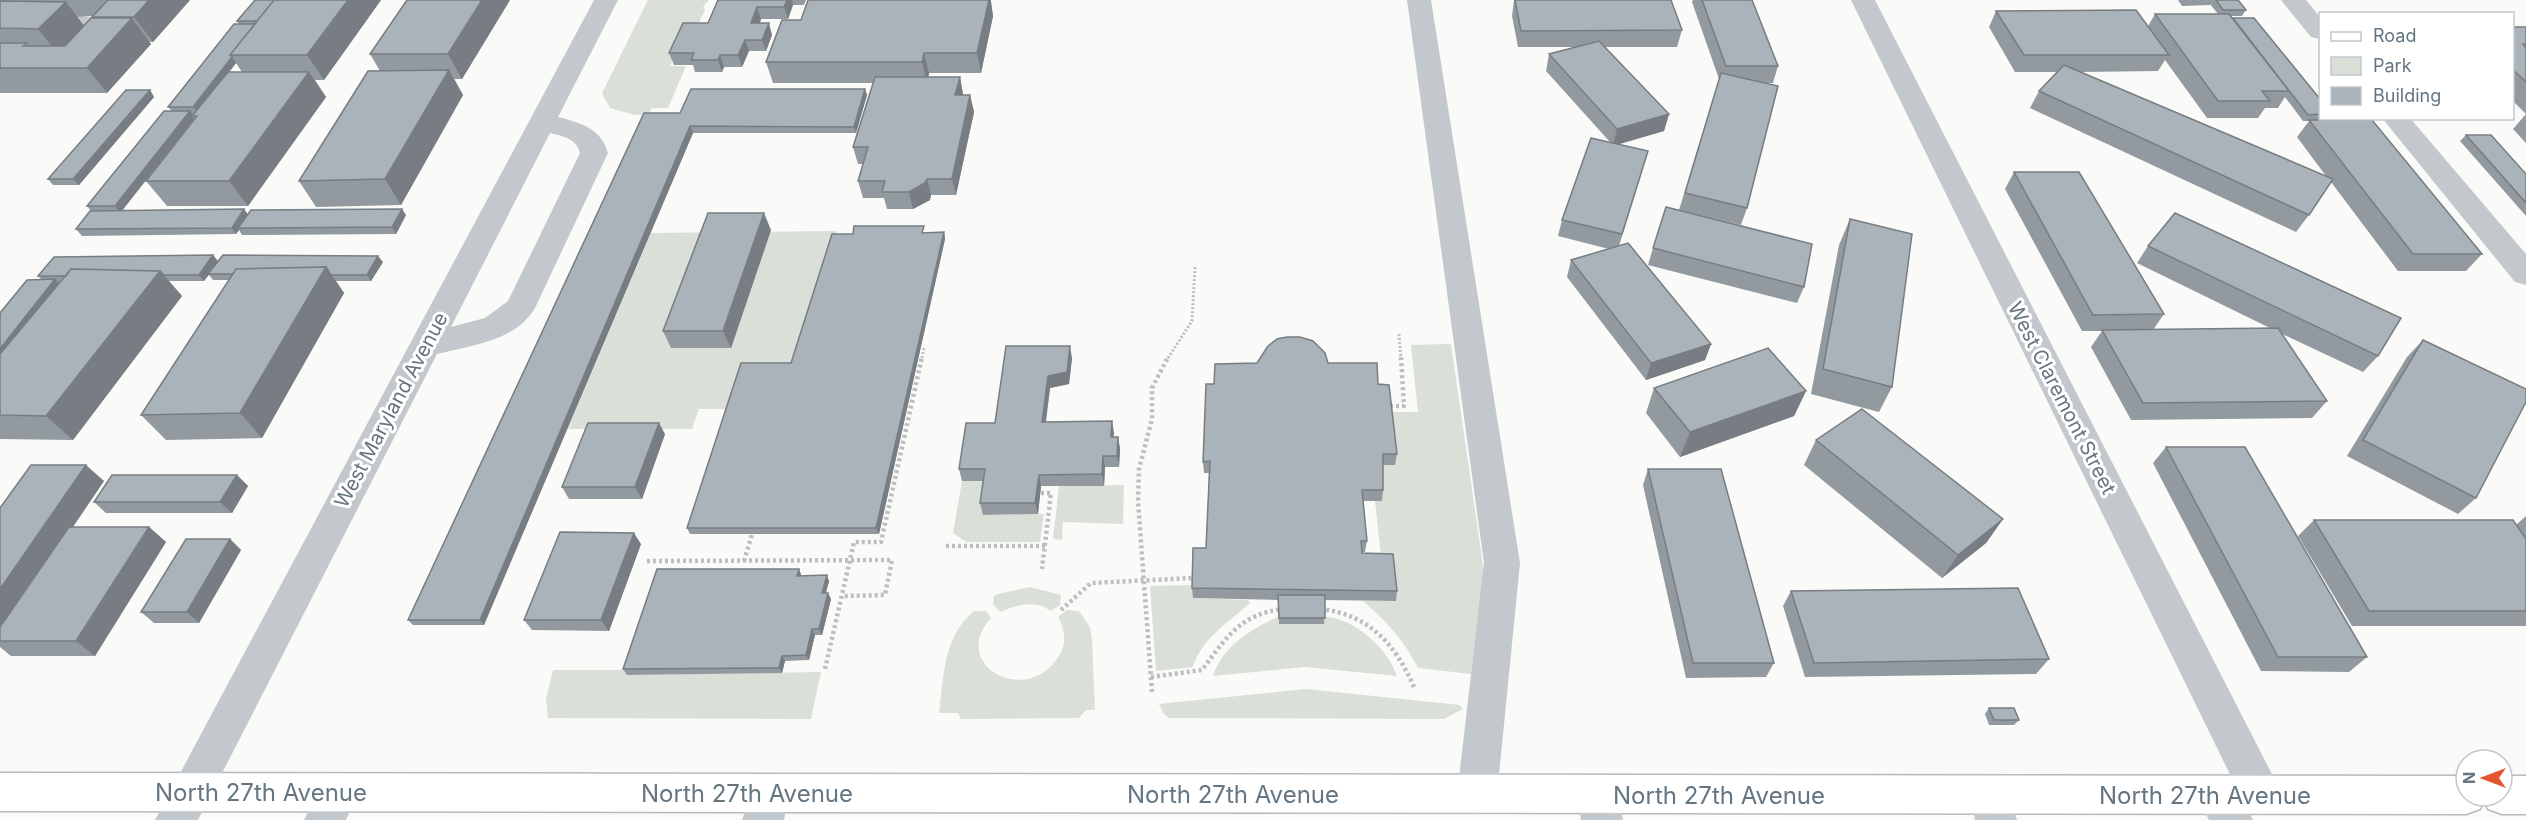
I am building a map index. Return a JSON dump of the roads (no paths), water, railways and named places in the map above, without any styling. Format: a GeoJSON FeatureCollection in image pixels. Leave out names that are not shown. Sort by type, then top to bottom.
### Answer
{"type":"FeatureCollection","features":[{"type":"Feature","properties":{"kind":"main road","name":"North 27th Avenue"},"geometry":{"type":"LineString","coordinates":[[0,792],[183,807],[766,807],[1478,795],[1600,808],[1993,808],[2237,804],[2454,795]]}},
{"type":"Feature","properties":{"kind":"street","name":"West Maryland Avenue"},"geometry":{"type":"LineString","coordinates":[[183,807],[606,0]]}},
{"type":"Feature","properties":{"kind":"street"},"geometry":{"type":"LineString","coordinates":[[1419,0],[1502,563],[1478,795]]}},
{"type":"Feature","properties":{"kind":"street","name":"West Claremont Street"},"geometry":{"type":"LineString","coordinates":[[1863,0],[2237,804]]}},
{"type":"Feature","properties":{"kind":"street"},"geometry":{"type":"LineString","coordinates":[[2294,0],[2319,31]]}},
{"type":"Feature","properties":{"kind":"street"},"geometry":{"type":"LineString","coordinates":[[0,24],[91,24],[100,28],[99,33],[77,56],[69,60],[57,63],[0,63]]}},
{"type":"Feature","properties":{"kind":"street"},"geometry":{"type":"LineString","coordinates":[[2397,120],[2526,274]]}},
{"type":"Feature","properties":{"kind":"street"},"geometry":{"type":"LineString","coordinates":[[425,345],[495,327],[509,318],[526,297],[594,153],[594,146],[588,137],[542,122]]}}]}
